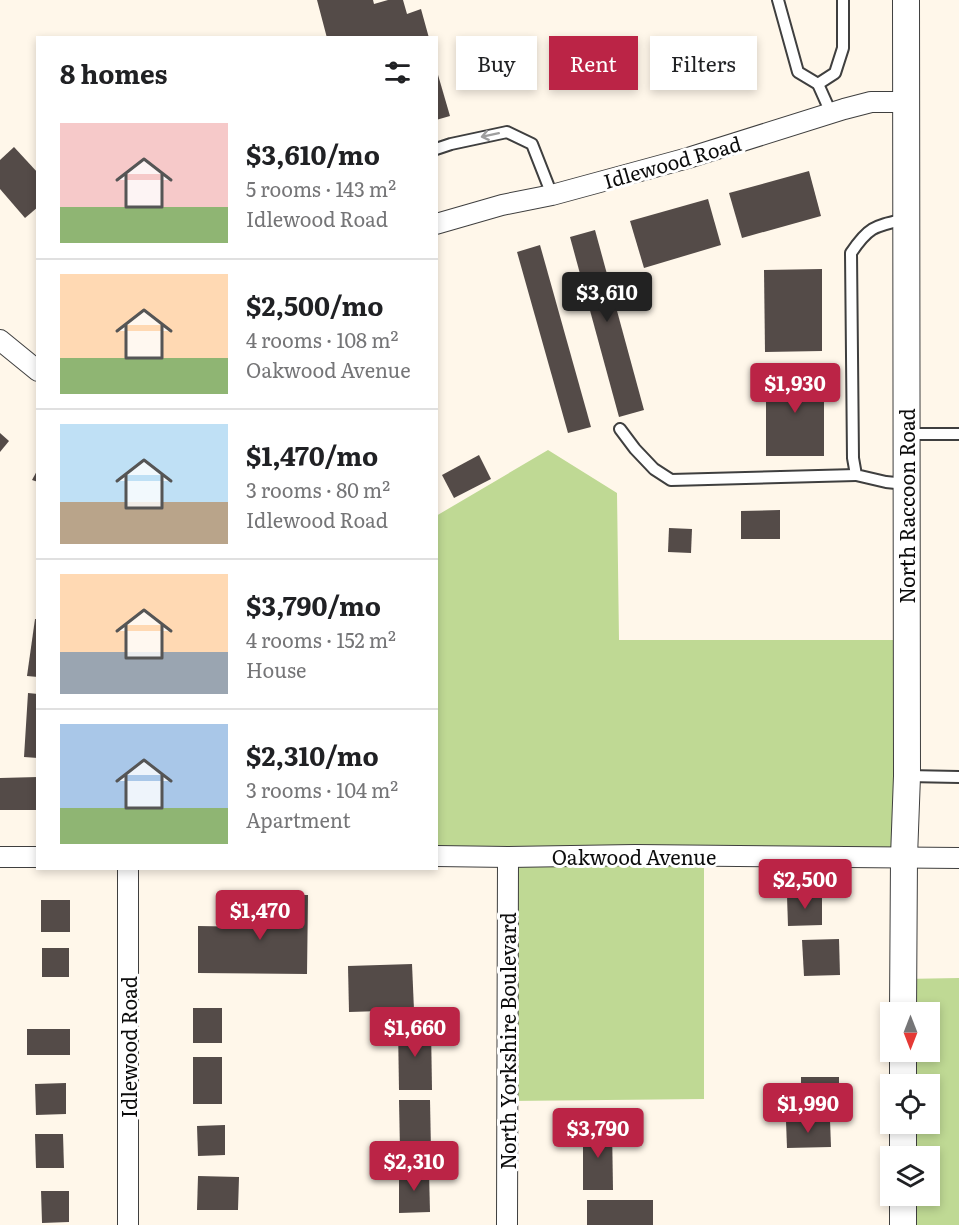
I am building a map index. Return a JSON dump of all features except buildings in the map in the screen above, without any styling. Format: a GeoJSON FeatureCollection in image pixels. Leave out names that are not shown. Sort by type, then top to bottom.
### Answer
{"type":"FeatureCollection","features":[{"type":"Feature","properties":{"kind":"street","name":"North Raccoon Road"},"geometry":{"type":"LineString","coordinates":[[903,1002],[907,776],[906,0]]}},
{"type":"Feature","properties":{"kind":"street","name":"Idlewood Road"},"geometry":{"type":"LineString","coordinates":[[438,223],[502,204],[552,195],[688,158],[871,102],[907,102]]}},
{"type":"Feature","properties":{"kind":"street"},"geometry":{"type":"LineString","coordinates":[[0,340],[36,369]]}},
{"type":"Feature","properties":{"kind":"street","name":"Oakwood Avenue"},"geometry":{"type":"LineString","coordinates":[[438,856],[959,858]]}},
{"type":"Feature","properties":{"kind":"street"},"geometry":{"type":"LineString","coordinates":[[0,857],[36,857]]}},
{"type":"Feature","properties":{"kind":"street","name":"North Yorkshire Boulevard"},"geometry":{"type":"LineString","coordinates":[[507,1225],[508,857]]}},
{"type":"Feature","properties":{"kind":"street","name":"Idlewood Road"},"geometry":{"type":"LineString","coordinates":[[128,870],[128,1225]]}},
{"type":"Feature","properties":{"kind":"street"},"geometry":{"type":"LineString","coordinates":[[903,1206],[903,1225]]}},
{"type":"Feature","properties":{"kind":"lane"},"geometry":{"type":"LineString","coordinates":[[778,0],[798,72],[818,84],[831,114]]}},
{"type":"Feature","properties":{"kind":"lane"},"geometry":{"type":"LineString","coordinates":[[818,84],[835,73],[843,48],[843,0]]}},
{"type":"Feature","properties":{"kind":"lane"},"geometry":{"type":"LineString","coordinates":[[438,148],[507,132],[532,144],[552,195]]}},
{"type":"Feature","properties":{"kind":"lane"},"geometry":{"type":"LineString","coordinates":[[855,475],[850,253],[874,226],[906,219]]}},
{"type":"Feature","properties":{"kind":"lane"},"geometry":{"type":"LineString","coordinates":[[620,429],[654,469],[670,480],[855,475],[906,484]]}},
{"type":"Feature","properties":{"kind":"lane"},"geometry":{"type":"LineString","coordinates":[[906,434],[959,434]]}},
{"type":"Feature","properties":{"kind":"lane"},"geometry":{"type":"LineString","coordinates":[[907,776],[959,777]]}},
{"type":"Feature","properties":{"kind":"green space"},"geometry":{"type":"Polygon","coordinates":[[[548,450],[617,493],[619,640],[906,640],[904,857],[704,855],[704,1099],[507,1101],[508,857],[438,856],[438,515],[548,450]]]}},
{"type":"Feature","properties":{"kind":"green space"},"geometry":{"type":"Polygon","coordinates":[[[959,978],[959,1225],[903,1225],[903,1206],[940,1206],[940,1146],[903,1146],[903,1134],[940,1134],[940,1074],[903,1074],[903,1062],[940,1062],[940,1002],[903,1002],[903,979],[959,978]]]}}]}
